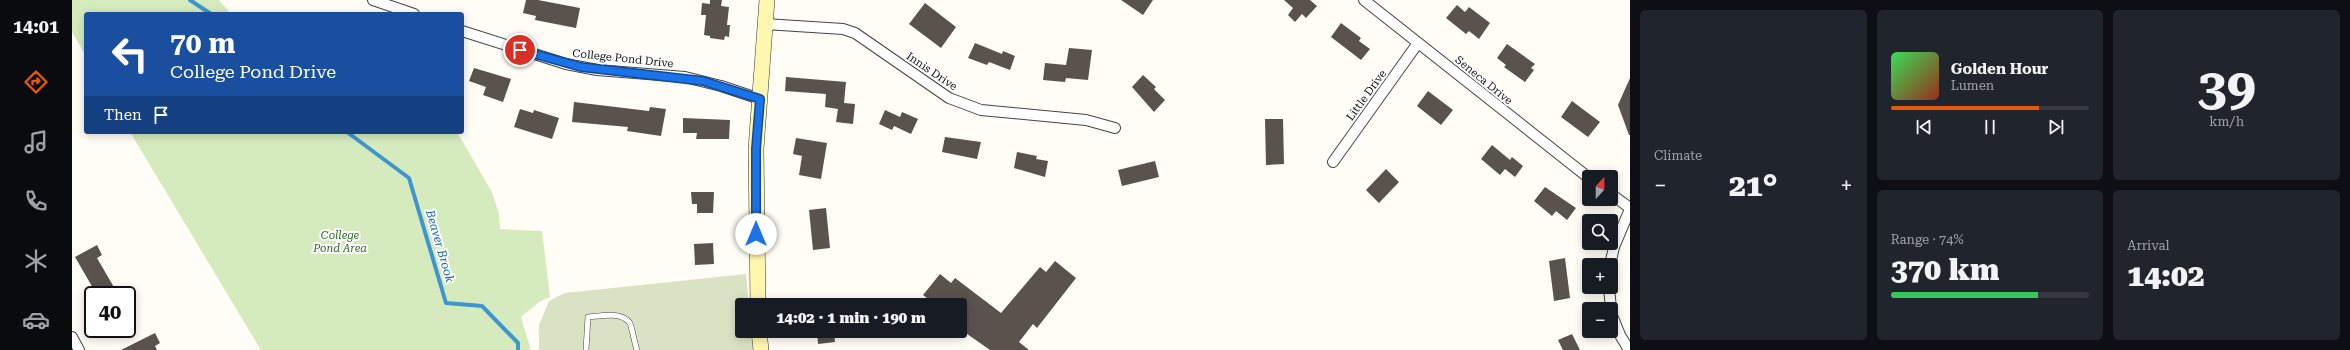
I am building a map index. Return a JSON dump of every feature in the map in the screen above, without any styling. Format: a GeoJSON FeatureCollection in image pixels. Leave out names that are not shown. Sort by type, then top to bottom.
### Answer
{"type":"FeatureCollection","features":[{"type":"Feature","properties":{"kind":"street"},"geometry":{"type":"LineString","coordinates":[[373,0],[408,12]]}},
{"type":"Feature","properties":{"kind":"street"},"geometry":{"type":"LineString","coordinates":[[758,298],[756,149],[767,0]]}},
{"type":"Feature","properties":{"kind":"street","name":"Seneca Drive"},"geometry":{"type":"LineString","coordinates":[[1364,0],[1582,172]]}},
{"type":"Feature","properties":{"kind":"street","name":"Innis Drive"},"geometry":{"type":"LineString","coordinates":[[765,24],[843,29],[855,33],[949,98],[981,110],[1086,120],[1115,128]]}},
{"type":"Feature","properties":{"kind":"street","name":"College Pond Drive"},"geometry":{"type":"LineString","coordinates":[[464,32],[566,64],[597,70],[685,77],[722,86],[760,99]]}},
{"type":"Feature","properties":{"kind":"street","name":"Little Drive"},"geometry":{"type":"LineString","coordinates":[[1333,162],[1418,43]]}},
{"type":"Feature","properties":{"kind":"street"},"geometry":{"type":"LineString","coordinates":[[1612,258],[1614,247],[1630,209],[1618,200]]}},
{"type":"Feature","properties":{"kind":"street"},"geometry":{"type":"LineString","coordinates":[[1618,331],[1630,350]]}},
{"type":"Feature","properties":{"kind":"street"},"geometry":{"type":"LineString","coordinates":[[72,337],[80,350]]}},
{"type":"Feature","properties":{"kind":"street"},"geometry":{"type":"LineString","coordinates":[[760,338],[761,350]]}},
{"type":"Feature","properties":{"kind":"lane"},"geometry":{"type":"LineString","coordinates":[[586,350],[588,317],[612,315],[623,318],[630,323],[637,350]]}},
{"type":"Feature","properties":{"kind":"green space"},"geometry":{"type":"Polygon","coordinates":[[[72,0],[219,0],[229,12],[84,12],[84,53],[72,32],[72,0]]]}},
{"type":"Feature","properties":{"kind":"green space","name":"College Pond Area"},"geometry":{"type":"Polygon","coordinates":[[[131,134],[458,134],[492,192],[499,214],[500,229],[542,231],[550,297],[539,302],[521,317],[531,350],[261,350],[131,134]]]}},
{"type":"Feature","properties":{"kind":"green space"},"geometry":{"type":"Polygon","coordinates":[[[746,274],[748,298],[735,298],[735,338],[752,338],[753,350],[539,350],[539,325],[549,301],[565,293],[746,274]]]}},
{"type":"Feature","properties":{"kind":"building"},"geometry":{"type":"Polygon","coordinates":[[[526,0],[538,0],[580,8],[576,28],[535,20],[536,16],[523,13],[526,0]]]}},
{"type":"Feature","properties":{"kind":"building"},"geometry":{"type":"Polygon","coordinates":[[[710,0],[722,0],[721,6],[729,7],[727,25],[730,25],[729,37],[725,36],[724,40],[710,38],[710,36],[704,35],[706,15],[701,15],[702,3],[710,4],[710,0]]]}},
{"type":"Feature","properties":{"kind":"building"},"geometry":{"type":"Polygon","coordinates":[[[1121,0],[1153,0],[1143,15],[1121,0]]]}},
{"type":"Feature","properties":{"kind":"building"},"geometry":{"type":"Polygon","coordinates":[[[1284,0],[1310,0],[1317,6],[1306,18],[1302,14],[1295,22],[1288,15],[1293,8],[1284,0]]]}},
{"type":"Feature","properties":{"kind":"building"},"geometry":{"type":"Polygon","coordinates":[[[925,3],[956,27],[941,48],[909,24],[925,3]]]}},
{"type":"Feature","properties":{"kind":"building"},"geometry":{"type":"Polygon","coordinates":[[[1457,5],[1465,12],[1469,7],[1490,23],[1479,39],[1469,31],[1466,34],[1446,18],[1457,5]]]}},
{"type":"Feature","properties":{"kind":"building"},"geometry":{"type":"Polygon","coordinates":[[[1341,23],[1361,38],[1359,41],[1370,49],[1361,60],[1331,37],[1341,23]]]}},
{"type":"Feature","properties":{"kind":"building"},"geometry":{"type":"Polygon","coordinates":[[[975,43],[1002,54],[1003,51],[1015,56],[1010,70],[989,62],[987,65],[968,58],[975,43]]]}},
{"type":"Feature","properties":{"kind":"building"},"geometry":{"type":"Polygon","coordinates":[[[1507,44],[1535,64],[1531,68],[1534,70],[1525,82],[1504,67],[1506,65],[1497,58],[1507,44]]]}},
{"type":"Feature","properties":{"kind":"building"},"geometry":{"type":"Polygon","coordinates":[[[1069,48],[1092,50],[1088,80],[1066,78],[1065,82],[1043,80],[1045,63],[1066,65],[1069,48]]]}},
{"type":"Feature","properties":{"kind":"building"},"geometry":{"type":"Polygon","coordinates":[[[474,68],[511,79],[503,102],[483,95],[486,87],[469,81],[474,68]]]}},
{"type":"Feature","properties":{"kind":"building"},"geometry":{"type":"Polygon","coordinates":[[[1143,75],[1156,87],[1154,89],[1165,100],[1154,112],[1132,87],[1143,75]]]}},
{"type":"Feature","properties":{"kind":"building"},"geometry":{"type":"Polygon","coordinates":[[[786,77],[846,82],[844,103],[855,104],[853,124],[836,122],[838,109],[825,107],[826,94],[785,91],[786,77]]]}},
{"type":"Feature","properties":{"kind":"building"},"geometry":{"type":"Polygon","coordinates":[[[1630,78],[1630,135],[1629,135],[1618,105],[1630,78]]]}},
{"type":"Feature","properties":{"kind":"building"},"geometry":{"type":"Polygon","coordinates":[[[1428,91],[1453,110],[1441,125],[1417,106],[1428,91]]]}},
{"type":"Feature","properties":{"kind":"building"},"geometry":{"type":"Polygon","coordinates":[[[1572,101],[1600,122],[1588,137],[1561,117],[1572,101]]]}},
{"type":"Feature","properties":{"kind":"building"},"geometry":{"type":"Polygon","coordinates":[[[574,102],[649,111],[650,107],[666,109],[661,136],[627,131],[628,127],[572,122],[574,102]]]}},
{"type":"Feature","properties":{"kind":"building"},"geometry":{"type":"Polygon","coordinates":[[[520,109],[533,113],[534,110],[559,118],[552,139],[514,127],[520,109]]]}},
{"type":"Feature","properties":{"kind":"building"},"geometry":{"type":"Polygon","coordinates":[[[885,110],[900,117],[902,112],[918,119],[911,134],[894,126],[892,130],[879,124],[885,110]]]}},
{"type":"Feature","properties":{"kind":"building"},"geometry":{"type":"Polygon","coordinates":[[[683,118],[730,120],[729,139],[696,139],[697,133],[683,133],[683,118]]]}},
{"type":"Feature","properties":{"kind":"building"},"geometry":{"type":"Polygon","coordinates":[[[1265,119],[1283,119],[1284,164],[1266,165],[1265,119]]]}},
{"type":"Feature","properties":{"kind":"building"},"geometry":{"type":"Polygon","coordinates":[[[945,137],[981,142],[977,159],[942,152],[945,137]]]}},
{"type":"Feature","properties":{"kind":"building"},"geometry":{"type":"Polygon","coordinates":[[[796,138],[827,143],[821,179],[799,175],[802,156],[793,154],[796,138]]]}},
{"type":"Feature","properties":{"kind":"building"},"geometry":{"type":"Polygon","coordinates":[[[1492,145],[1510,160],[1512,157],[1523,166],[1515,177],[1505,169],[1500,175],[1481,159],[1492,145]]]}},
{"type":"Feature","properties":{"kind":"building"},"geometry":{"type":"Polygon","coordinates":[[[1017,152],[1037,156],[1036,159],[1048,161],[1045,177],[1014,168],[1017,152]]]}},
{"type":"Feature","properties":{"kind":"building"},"geometry":{"type":"Polygon","coordinates":[[[1155,161],[1159,177],[1122,186],[1118,170],[1155,161]]]}},
{"type":"Feature","properties":{"kind":"building"},"geometry":{"type":"Polygon","coordinates":[[[1386,169],[1399,182],[1379,203],[1366,190],[1386,169]]]}},
{"type":"Feature","properties":{"kind":"building"},"geometry":{"type":"Polygon","coordinates":[[[1545,187],[1576,208],[1567,220],[1556,211],[1552,216],[1534,201],[1545,187]]]}},
{"type":"Feature","properties":{"kind":"building"},"geometry":{"type":"Polygon","coordinates":[[[691,192],[714,192],[713,213],[697,213],[697,204],[692,204],[691,192]]]}},
{"type":"Feature","properties":{"kind":"building"},"geometry":{"type":"Polygon","coordinates":[[[826,208],[830,248],[813,250],[809,210],[826,208]]]}},
{"type":"Feature","properties":{"kind":"building"},"geometry":{"type":"Polygon","coordinates":[[[713,243],[714,264],[695,265],[694,244],[713,243]]]}},
{"type":"Feature","properties":{"kind":"building"},"geometry":{"type":"Polygon","coordinates":[[[97,245],[102,255],[97,258],[113,286],[92,286],[75,257],[97,245]]]}},
{"type":"Feature","properties":{"kind":"building"},"geometry":{"type":"Polygon","coordinates":[[[1565,258],[1570,298],[1554,301],[1549,261],[1565,258]]]}},
{"type":"Feature","properties":{"kind":"building"},"geometry":{"type":"Polygon","coordinates":[[[1055,261],[1076,278],[1037,328],[1033,324],[1019,342],[1029,350],[990,350],[967,334],[967,298],[927,298],[923,295],[940,274],[951,283],[955,278],[1001,313],[1040,267],[1046,272],[1055,261]]]}},
{"type":"Feature","properties":{"kind":"building"},"geometry":{"type":"Polygon","coordinates":[[[155,333],[160,343],[155,346],[157,350],[121,350],[155,333]]]}},
{"type":"Feature","properties":{"kind":"building"},"geometry":{"type":"Polygon","coordinates":[[[1572,334],[1580,350],[1563,350],[1558,340],[1572,334]]]}},
{"type":"Feature","properties":{"kind":"building"},"geometry":{"type":"Polygon","coordinates":[[[818,338],[835,338],[835,342],[818,344],[818,338]]]}},
{"type":"Feature","properties":{"kind":"waterway","name":"Beaver Brook"},"geometry":{"type":"LineString","coordinates":[[190,0],[208,12]]}},
{"type":"Feature","properties":{"kind":"waterway","name":"Beaver Brook"},"geometry":{"type":"LineString","coordinates":[[350,134],[409,178],[446,303],[482,306],[518,343],[518,350]]}},
{"type":"Feature","properties":{"kind":"route"},"geometry":{"type":"LineString","coordinates":[[520,50],[534,56],[597,70],[685,77],[722,86],[760,99],[756,149],[756,234]]}}]}
